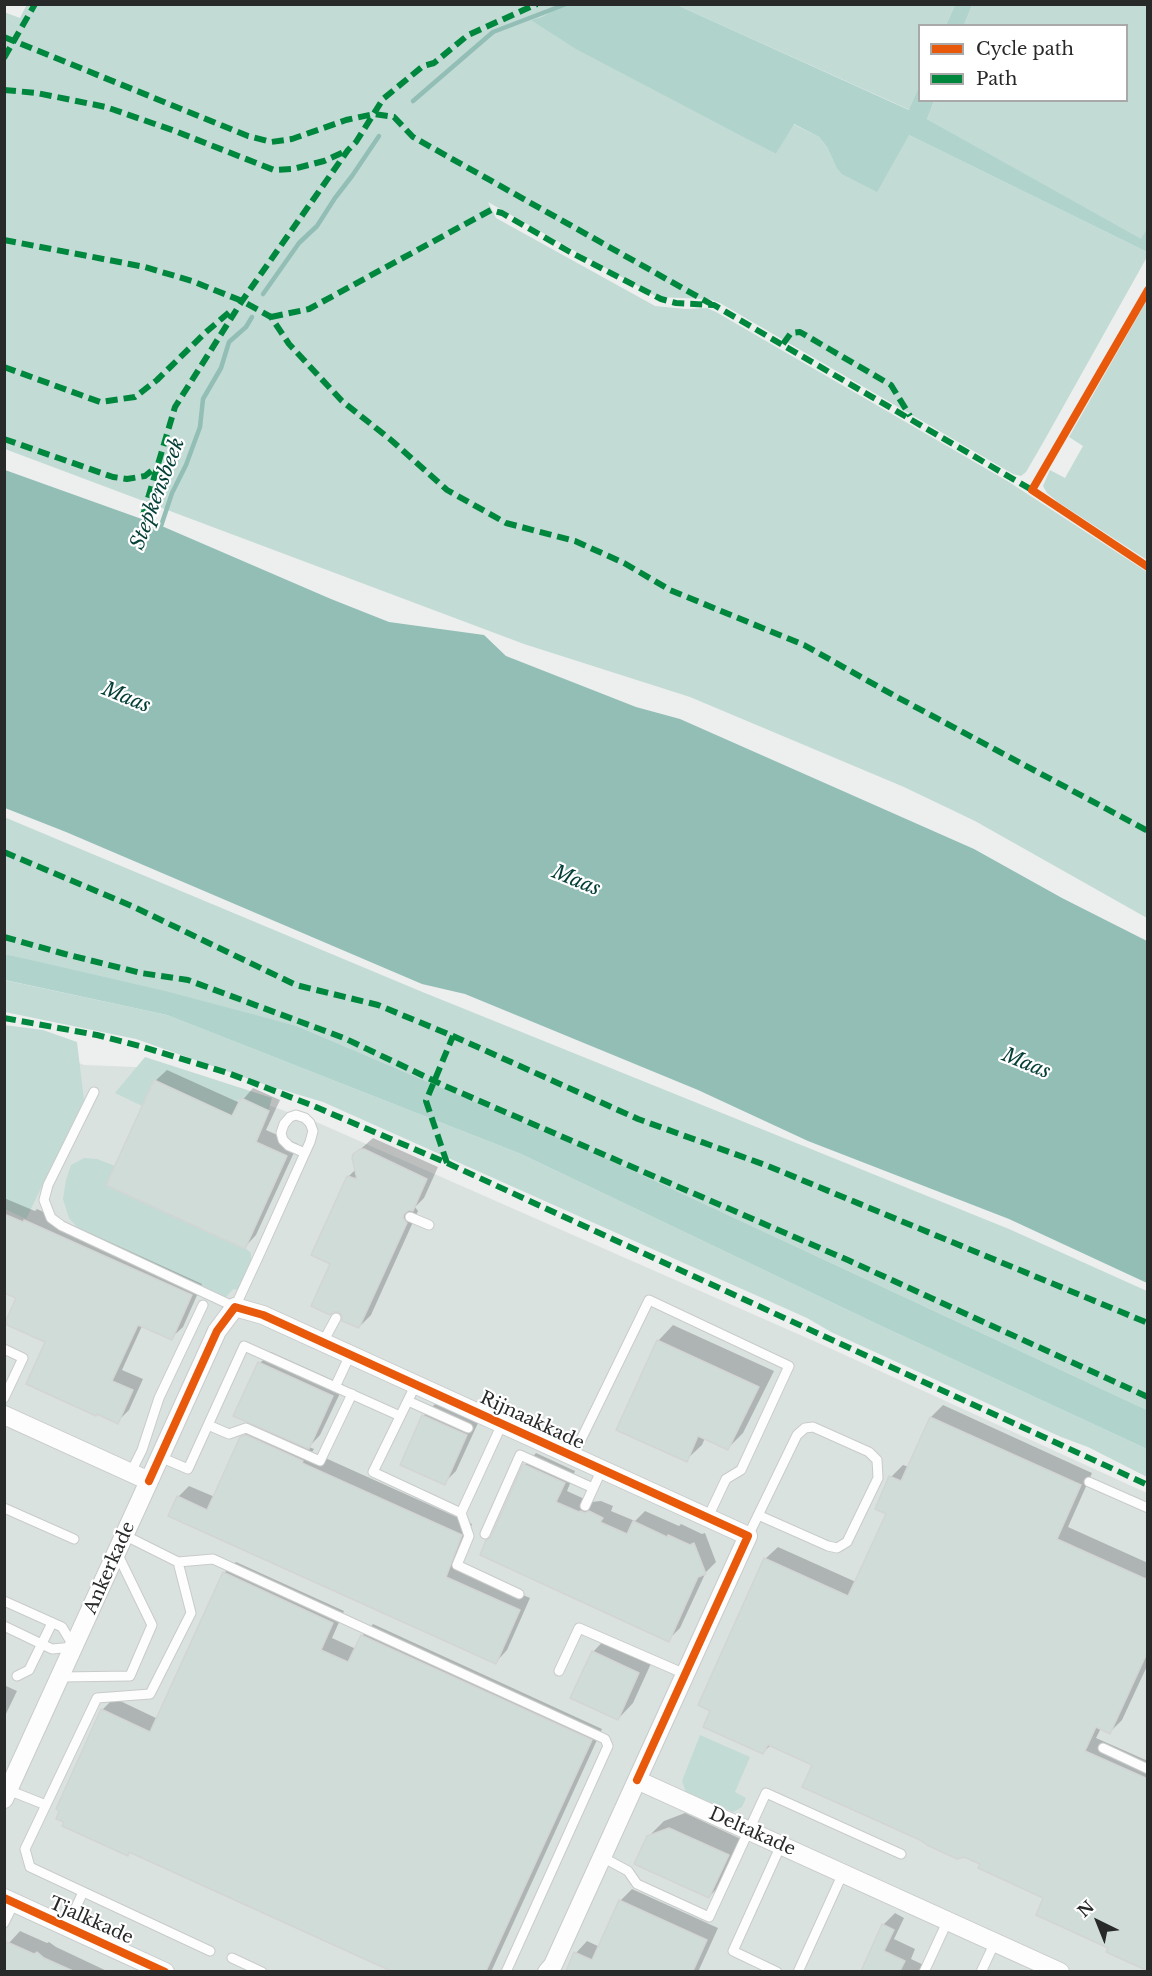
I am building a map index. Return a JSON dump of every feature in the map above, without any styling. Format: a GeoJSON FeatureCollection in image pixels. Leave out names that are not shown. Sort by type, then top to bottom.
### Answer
{"type":"FeatureCollection","features":[{"type":"Feature","properties":{"kind":"street","name":"Rijnaakkade"},"geometry":{"type":"LineString","coordinates":[[235,1307],[263,1315],[350,1355],[412,1393],[502,1424],[748,1536]]}},
{"type":"Feature","properties":{"kind":"street"},"geometry":{"type":"LineString","coordinates":[[4,1415],[149,1481],[217,1331],[235,1307]]}},
{"type":"Feature","properties":{"kind":"street","name":"Ankerkade"},"geometry":{"type":"LineString","coordinates":[[6,1795],[149,1481]]}},
{"type":"Feature","properties":{"kind":"street"},"geometry":{"type":"LineString","coordinates":[[547,1971],[553,1965],[748,1536]]}},
{"type":"Feature","properties":{"kind":"street","name":"Deltakade"},"geometry":{"type":"LineString","coordinates":[[638,1780],[1060,1971]]}},
{"type":"Feature","properties":{"kind":"street","name":"Tjalkkade"},"geometry":{"type":"LineString","coordinates":[[9,1900],[165,1971]]}},
{"type":"Feature","properties":{"kind":"lane"},"geometry":{"type":"LineString","coordinates":[[94,1092],[48,1185],[44,1200],[51,1218],[62,1226],[235,1307],[305,1153]]}},
{"type":"Feature","properties":{"kind":"lane"},"geometry":{"type":"LineString","coordinates":[[410,1217],[429,1225]]}},
{"type":"Feature","properties":{"kind":"lane"},"geometry":{"type":"LineString","coordinates":[[573,1456],[649,1300],[789,1366],[741,1470],[726,1479],[708,1517]]}},
{"type":"Feature","properties":{"kind":"lane"},"geometry":{"type":"LineString","coordinates":[[131,1472],[142,1450],[159,1398],[203,1305]]}},
{"type":"Feature","properties":{"kind":"lane"},"geometry":{"type":"LineString","coordinates":[[323,1342],[336,1318]]}},
{"type":"Feature","properties":{"kind":"lane"},"geometry":{"type":"LineString","coordinates":[[160,1457],[188,1469],[244,1346],[400,1416]]}},
{"type":"Feature","properties":{"kind":"lane"},"geometry":{"type":"LineString","coordinates":[[4,1349],[23,1358],[4,1398]]}},
{"type":"Feature","properties":{"kind":"lane"},"geometry":{"type":"LineString","coordinates":[[335,1387],[350,1355]]}},
{"type":"Feature","properties":{"kind":"lane"},"geometry":{"type":"LineString","coordinates":[[461,1513],[373,1472],[412,1393],[468,1428]]}},
{"type":"Feature","properties":{"kind":"lane"},"geometry":{"type":"LineString","coordinates":[[208,1425],[229,1434],[246,1428],[320,1461],[351,1394]]}},
{"type":"Feature","properties":{"kind":"lane"},"geometry":{"type":"LineString","coordinates":[[502,1424],[461,1513],[469,1536],[457,1565],[519,1594]]}},
{"type":"Feature","properties":{"kind":"lane"},"geometry":{"type":"LineString","coordinates":[[748,1536],[758,1515],[775,1482],[797,1435],[805,1428],[813,1427],[869,1452],[877,1460],[878,1478],[847,1542],[837,1548],[758,1515]]}},
{"type":"Feature","properties":{"kind":"lane"},"geometry":{"type":"LineString","coordinates":[[485,1534],[520,1455],[593,1488]]}},
{"type":"Feature","properties":{"kind":"lane"},"geometry":{"type":"LineString","coordinates":[[585,1506],[602,1470]]}},
{"type":"Feature","properties":{"kind":"lane"},"geometry":{"type":"LineString","coordinates":[[1089,1482],[1148,1508]]}},
{"type":"Feature","properties":{"kind":"lane"},"geometry":{"type":"LineString","coordinates":[[4,1508],[74,1539]]}},
{"type":"Feature","properties":{"kind":"lane"},"geometry":{"type":"LineString","coordinates":[[124,1535],[178,1562],[213,1559],[605,1739],[608,1746],[506,1971]]}},
{"type":"Feature","properties":{"kind":"lane"},"geometry":{"type":"LineString","coordinates":[[60,1677],[130,1676],[152,1625],[117,1553]]}},
{"type":"Feature","properties":{"kind":"lane"},"geometry":{"type":"LineString","coordinates":[[178,1562],[191,1613],[150,1694],[97,1698],[26,1849],[30,1867],[210,1951]]}},
{"type":"Feature","properties":{"kind":"lane"},"geometry":{"type":"LineString","coordinates":[[4,1601],[62,1627],[74,1647],[52,1649],[4,1626]]}},
{"type":"Feature","properties":{"kind":"lane"},"geometry":{"type":"LineString","coordinates":[[17,1676],[29,1670],[52,1623]]}},
{"type":"Feature","properties":{"kind":"lane"},"geometry":{"type":"LineString","coordinates":[[559,1671],[579,1628],[685,1674]]}},
{"type":"Feature","properties":{"kind":"lane"},"geometry":{"type":"LineString","coordinates":[[1103,1748],[1148,1769]]}},
{"type":"Feature","properties":{"kind":"lane"},"geometry":{"type":"LineString","coordinates":[[602,1857],[628,1871],[637,1884],[709,1917],[766,1793],[901,1854]]}},
{"type":"Feature","properties":{"kind":"lane"},"geometry":{"type":"LineString","coordinates":[[6,1795],[46,1805]]}},
{"type":"Feature","properties":{"kind":"lane"},"geometry":{"type":"LineString","coordinates":[[777,1971],[733,1951],[781,1845]]}},
{"type":"Feature","properties":{"kind":"lane"},"geometry":{"type":"LineString","coordinates":[[798,1971],[843,1873]]}},
{"type":"Feature","properties":{"kind":"lane"},"geometry":{"type":"LineString","coordinates":[[67,1926],[83,1892]]}},
{"type":"Feature","properties":{"kind":"lane"},"geometry":{"type":"LineString","coordinates":[[4,1923],[9,1900]]}},
{"type":"Feature","properties":{"kind":"lane"},"geometry":{"type":"LineString","coordinates":[[924,1971],[948,1920]]}},
{"type":"Feature","properties":{"kind":"lane"},"geometry":{"type":"LineString","coordinates":[[981,1971],[995,1942]]}},
{"type":"Feature","properties":{"kind":"lane"},"geometry":{"type":"LineString","coordinates":[[232,1958],[248,1969],[262,1971]]}},
{"type":"Feature","properties":{"kind":"shaded area"},"geometry":{"type":"Polygon","coordinates":[[[27,4],[564,5],[532,20],[776,154],[793,124],[819,137],[827,147],[836,167],[909,135],[1147,252],[1147,257],[1044,441],[1026,472],[1021,476],[1013,474],[720,303],[709,299],[657,297],[488,202],[496,218],[655,306],[685,309],[707,308],[716,312],[1009,482],[1147,572],[1147,918],[975,821],[904,787],[690,697],[524,644],[5,449],[4,12],[20,18],[27,4]]]}},
{"type":"Feature","properties":{"kind":"shaded area"},"geometry":{"type":"Polygon","coordinates":[[[564,4],[677,5],[909,110],[918,89],[918,102],[934,102],[927,119],[1141,239],[1147,229],[1147,252],[909,135],[877,192],[842,174],[819,137],[794,124],[776,154],[576,49],[531,20],[542,17],[564,4]]]}},
{"type":"Feature","properties":{"kind":"shaded area"},"geometry":{"type":"Polygon","coordinates":[[[677,5],[955,5],[946,24],[918,24],[918,90],[910,110],[677,5]]]}},
{"type":"Feature","properties":{"kind":"shaded area"},"geometry":{"type":"Polygon","coordinates":[[[955,5],[972,5],[964,24],[946,24],[955,5]]]}},
{"type":"Feature","properties":{"kind":"shaded area"},"geometry":{"type":"Polygon","coordinates":[[[972,5],[1147,5],[1148,229],[1141,240],[927,119],[934,102],[1128,102],[1128,24],[964,24],[972,5]]]}},
{"type":"Feature","properties":{"kind":"shaded area"},"geometry":{"type":"Polygon","coordinates":[[[1147,300],[1148,560],[1058,502],[1047,493],[1043,486],[1050,470],[1065,478],[1083,446],[1069,437],[1147,300]]]}},
{"type":"Feature","properties":{"kind":"shaded area"},"geometry":{"type":"Polygon","coordinates":[[[4,817],[420,991],[1009,1229],[1147,1291],[1147,1410],[595,1153],[297,1026],[5,954],[4,817]]]}},
{"type":"Feature","properties":{"kind":"shaded area"},"geometry":{"type":"Polygon","coordinates":[[[5,954],[165,991],[297,1026],[595,1153],[1147,1410],[1147,1449],[877,1324],[521,1154],[167,1015],[5,980],[5,954]]]}},
{"type":"Feature","properties":{"kind":"shaded area"},"geometry":{"type":"Polygon","coordinates":[[[4,980],[167,1015],[521,1154],[877,1324],[1147,1449],[1147,1477],[1088,1447],[1061,1437],[831,1332],[807,1318],[323,1102],[266,1085],[136,1039],[5,1012],[4,980]]]}},
{"type":"Feature","properties":{"kind":"shaded area"},"geometry":{"type":"Polygon","coordinates":[[[4,1025],[43,1030],[77,1042],[84,1100],[26,1219],[5,1209],[4,1025]]]}},
{"type":"Feature","properties":{"kind":"shaded area"},"geometry":{"type":"Polygon","coordinates":[[[4,1032],[84,1065],[160,1068],[314,1121],[823,1345],[1147,1493],[1147,1971],[5,1971],[4,1032]]]}},
{"type":"Feature","properties":{"kind":"shaded area"},"geometry":{"type":"Polygon","coordinates":[[[145,1057],[272,1098],[268,1112],[239,1099],[231,1117],[153,1082],[142,1106],[115,1093],[145,1057]]]}},
{"type":"Feature","properties":{"kind":"shaded area"},"geometry":{"type":"Polygon","coordinates":[[[84,1158],[97,1159],[115,1166],[251,1253],[251,1261],[238,1290],[233,1289],[226,1297],[77,1227],[69,1218],[63,1199],[71,1165],[84,1158]]]}},
{"type":"Feature","properties":{"kind":"shaded area"},"geometry":{"type":"Polygon","coordinates":[[[700,1735],[750,1757],[735,1792],[746,1798],[742,1807],[733,1812],[686,1792],[682,1781],[700,1735]]]}},
{"type":"Feature","properties":{"kind":"water","name":"Maas"},"geometry":{"type":"Polygon","coordinates":[[[5,470],[164,527],[389,622],[484,635],[506,656],[636,707],[680,719],[974,849],[1062,898],[1147,941],[1147,1283],[1009,1219],[808,1141],[698,1090],[465,994],[422,984],[5,808],[5,470]]]}},
{"type":"Feature","properties":{"kind":"building"},"geometry":{"type":"Polygon","coordinates":[[[154,1080],[232,1116],[241,1098],[269,1111],[256,1142],[287,1156],[245,1249],[106,1185],[154,1080]]]}},
{"type":"Feature","properties":{"kind":"building"},"geometry":{"type":"Polygon","coordinates":[[[360,1149],[427,1179],[413,1211],[409,1210],[404,1214],[403,1218],[407,1223],[359,1328],[342,1321],[342,1315],[339,1312],[333,1312],[330,1315],[311,1306],[330,1264],[311,1255],[347,1176],[357,1179],[352,1158],[353,1154],[360,1149]]]}},
{"type":"Feature","properties":{"kind":"building"},"geometry":{"type":"Polygon","coordinates":[[[4,1214],[23,1222],[24,1220],[192,1295],[172,1340],[138,1325],[112,1381],[133,1390],[118,1424],[26,1384],[45,1342],[7,1325],[6,1320],[16,1298],[4,1293],[4,1214]]]}},
{"type":"Feature","properties":{"kind":"building"},"geometry":{"type":"Polygon","coordinates":[[[657,1340],[759,1387],[728,1450],[698,1436],[687,1462],[616,1430],[657,1340]]]}},
{"type":"Feature","properties":{"kind":"building"},"geometry":{"type":"Polygon","coordinates":[[[258,1362],[333,1396],[309,1449],[233,1416],[258,1362]]]}},
{"type":"Feature","properties":{"kind":"building"},"geometry":{"type":"Polygon","coordinates":[[[422,1415],[467,1435],[445,1485],[400,1465],[422,1415]]]}},
{"type":"Feature","properties":{"kind":"building"},"geometry":{"type":"Polygon","coordinates":[[[930,1417],[1081,1485],[1057,1539],[1148,1580],[1148,1651],[1110,1734],[1096,1727],[1085,1751],[1148,1779],[1148,1971],[1106,1952],[1108,1948],[1036,1915],[1043,1898],[978,1868],[980,1864],[964,1857],[957,1859],[802,1787],[812,1765],[768,1745],[763,1754],[703,1727],[710,1711],[698,1705],[764,1558],[848,1596],[886,1514],[875,1509],[889,1476],[901,1481],[930,1417]]]}},
{"type":"Feature","properties":{"kind":"building"},"geometry":{"type":"Polygon","coordinates":[[[246,1435],[303,1461],[302,1463],[462,1535],[446,1577],[520,1610],[496,1664],[168,1516],[177,1496],[207,1510],[240,1437],[246,1435]]]}},
{"type":"Feature","properties":{"kind":"building"},"geometry":{"type":"Polygon","coordinates":[[[523,1464],[565,1483],[556,1502],[579,1512],[589,1511],[603,1518],[600,1522],[627,1534],[633,1521],[667,1537],[668,1535],[690,1545],[694,1543],[706,1574],[698,1577],[669,1642],[480,1555],[486,1540],[491,1537],[523,1464]]]}},
{"type":"Feature","properties":{"kind":"building"},"geometry":{"type":"Polygon","coordinates":[[[223,1572],[333,1623],[321,1650],[348,1662],[361,1635],[592,1740],[486,1971],[391,1971],[129,1852],[128,1856],[62,1826],[64,1822],[56,1819],[59,1811],[56,1809],[101,1709],[150,1732],[223,1572]]]}},
{"type":"Feature","properties":{"kind":"building"},"geometry":{"type":"Polygon","coordinates":[[[592,1651],[639,1673],[618,1720],[570,1698],[592,1651]]]}},
{"type":"Feature","properties":{"kind":"building"},"geometry":{"type":"Polygon","coordinates":[[[669,1828],[729,1855],[709,1898],[634,1864],[647,1836],[669,1828]]]}},
{"type":"Feature","properties":{"kind":"building"},"geometry":{"type":"Polygon","coordinates":[[[619,1900],[707,1940],[693,1971],[566,1971],[574,1952],[592,1960],[619,1900]]]}},
{"type":"Feature","properties":{"kind":"building"},"geometry":{"type":"Polygon","coordinates":[[[882,1924],[894,1930],[884,1951],[905,1961],[900,1971],[861,1971],[882,1924]]]}},
{"type":"Feature","properties":{"kind":"building"},"geometry":{"type":"Polygon","coordinates":[[[7,1942],[34,1954],[37,1952],[44,1958],[73,1971],[4,1971],[4,1948],[7,1942]]]}},
{"type":"Feature","properties":{"kind":"waterway","name":"Stepkensbeek"},"geometry":{"type":"LineString","coordinates":[[413,101],[493,32],[566,4]]}},
{"type":"Feature","properties":{"kind":"waterway","name":"Stepkensbeek"},"geometry":{"type":"LineString","coordinates":[[263,294],[299,243],[317,226],[379,136]]}},
{"type":"Feature","properties":{"kind":"waterway","name":"Stepkensbeek"},"geometry":{"type":"LineString","coordinates":[[160,529],[172,493],[186,465],[200,427],[203,399],[221,368],[229,342],[246,327],[252,317]]}},
{"type":"Feature","properties":{"kind":"marked path"},"geometry":{"type":"LineString","coordinates":[[4,58],[35,4]]}},
{"type":"Feature","properties":{"kind":"marked path"},"geometry":{"type":"LineString","coordinates":[[143,515],[175,407],[242,301],[348,150],[356,142],[383,99],[423,66],[434,63],[468,35],[537,4]]}},
{"type":"Feature","properties":{"kind":"marked path"},"geometry":{"type":"LineString","coordinates":[[4,37],[248,136],[271,142],[292,139],[346,120],[374,114],[394,117],[413,137],[711,304]]}},
{"type":"Feature","properties":{"kind":"marked path"},"geometry":{"type":"LineString","coordinates":[[4,90],[37,93],[106,107],[274,170],[293,169],[324,161],[348,150]]}},
{"type":"Feature","properties":{"kind":"marked path"},"geometry":{"type":"LineString","coordinates":[[271,317],[309,309],[491,210],[502,213],[570,252],[661,299],[676,303],[714,305],[1032,490]]}},
{"type":"Feature","properties":{"kind":"marked path"},"geometry":{"type":"LineString","coordinates":[[4,240],[145,267],[192,281],[242,301],[271,317],[289,344],[342,401],[391,440],[447,490],[506,523],[575,541],[624,563],[670,590],[804,645],[1148,831]]}},
{"type":"Feature","properties":{"kind":"marked path"},"geometry":{"type":"LineString","coordinates":[[4,367],[100,402],[135,397],[157,380],[233,309]]}},
{"type":"Feature","properties":{"kind":"marked path"},"geometry":{"type":"LineString","coordinates":[[783,344],[791,333],[800,332],[891,385],[910,416]]}},
{"type":"Feature","properties":{"kind":"marked path"},"geometry":{"type":"LineString","coordinates":[[4,439],[113,477],[127,479],[145,476],[156,467]]}},
{"type":"Feature","properties":{"kind":"marked path"},"geometry":{"type":"LineString","coordinates":[[4,852],[134,907],[296,985],[378,1005],[638,1119],[768,1166],[1148,1323]]}},
{"type":"Feature","properties":{"kind":"marked path"},"geometry":{"type":"LineString","coordinates":[[4,937],[141,973],[188,980],[344,1038],[445,1086],[850,1261],[1148,1397]]}},
{"type":"Feature","properties":{"kind":"marked path"},"geometry":{"type":"LineString","coordinates":[[4,1018],[97,1035],[143,1047],[228,1073],[311,1105],[447,1163],[1148,1485]]}},
{"type":"Feature","properties":{"kind":"marked path"},"geometry":{"type":"LineString","coordinates":[[447,1163],[426,1101],[453,1036]]}},
{"type":"Feature","properties":{"kind":"cycle path"},"geometry":{"type":"LineString","coordinates":[[1148,290],[1032,490],[1148,567]]}},
{"type":"Feature","properties":{"kind":"cycle path"},"geometry":{"type":"LineString","coordinates":[[149,1481],[217,1331],[235,1307],[263,1315],[748,1536],[637,1780]]}},
{"type":"Feature","properties":{"kind":"cycle path"},"geometry":{"type":"LineString","coordinates":[[4,1898],[165,1972]]}}]}
